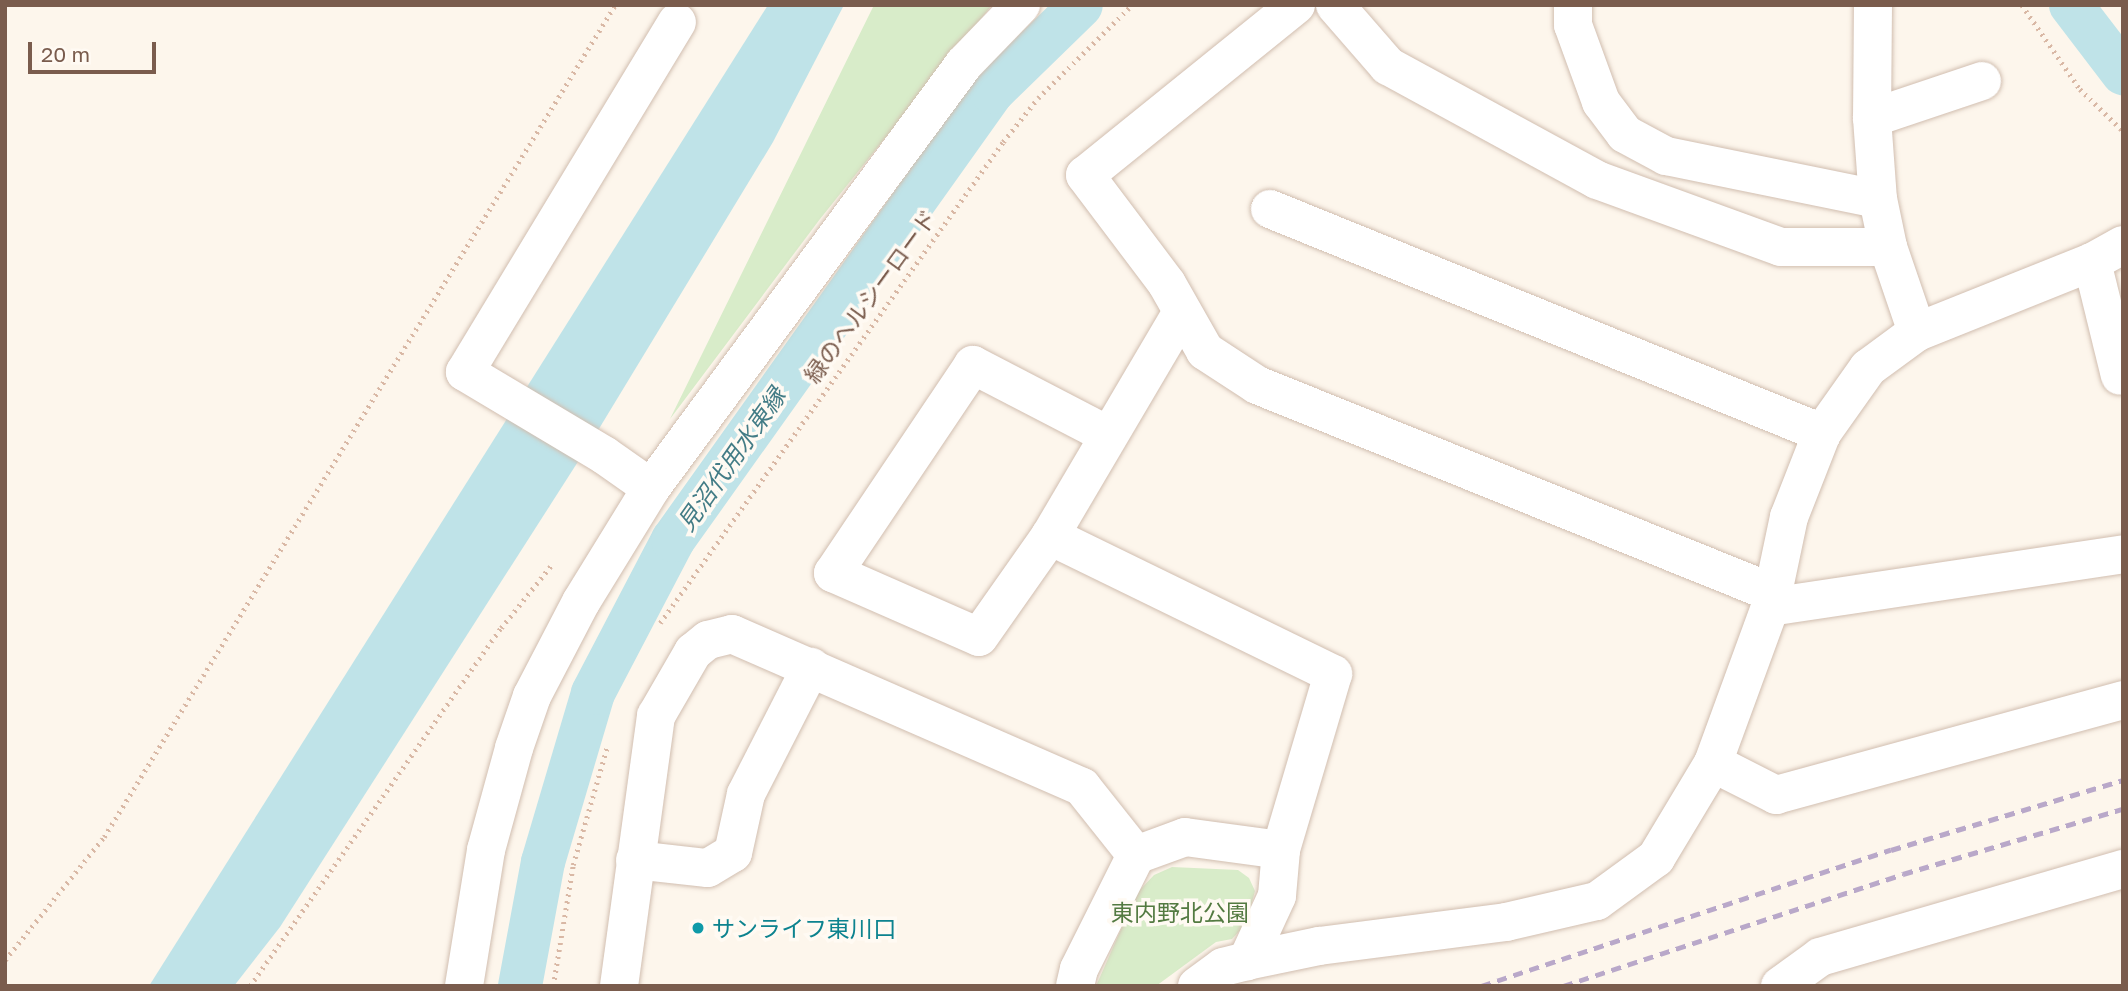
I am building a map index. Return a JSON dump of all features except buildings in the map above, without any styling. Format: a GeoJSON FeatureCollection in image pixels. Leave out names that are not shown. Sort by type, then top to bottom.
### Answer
{"type":"FeatureCollection","features":[{"type":"Feature","properties":{"kind":"street"},"geometry":{"type":"LineString","coordinates":[[464,986],[486,850],[532,696],[580,602],[651,488],[964,64],[1021,5]]}},
{"type":"Feature","properties":{"kind":"street"},"geometry":{"type":"LineString","coordinates":[[1296,5],[1085,175],[1167,284],[1205,351],[1256,385],[1772,600],[2123,554]]}},
{"type":"Feature","properties":{"kind":"street"},"geometry":{"type":"LineString","coordinates":[[1335,5],[1388,66],[1597,180],[1781,247],[1888,247]]}},
{"type":"Feature","properties":{"kind":"street"},"geometry":{"type":"LineString","coordinates":[[1573,5],[1573,25],[1601,102],[1625,134],[1666,156],[1878,199]]}},
{"type":"Feature","properties":{"kind":"street"},"geometry":{"type":"LineString","coordinates":[[1873,5],[1872,118],[1878,199],[1888,247],[1917,332]]}},
{"type":"Feature","properties":{"kind":"street"},"geometry":{"type":"LineString","coordinates":[[651,488],[604,454],[466,372],[677,22]]}},
{"type":"Feature","properties":{"kind":"street"},"geometry":{"type":"LineString","coordinates":[[1872,118],[1982,81]]}},
{"type":"Feature","properties":{"kind":"street"},"geometry":{"type":"LineString","coordinates":[[1270,209],[1822,433]]}},
{"type":"Feature","properties":{"kind":"street"},"geometry":{"type":"LineString","coordinates":[[1202,984],[1223,967],[1247,961],[1319,946],[1506,922],[1597,901],[1656,858],[1713,764],[1772,600],[1789,517],[1822,433],[1868,368],[1917,332],[2107,254],[2120,376]]}},
{"type":"Feature","properties":{"kind":"street"},"geometry":{"type":"LineString","coordinates":[[1106,434],[973,365],[833,573],[979,637],[1050,536],[1106,434],[1182,312]]}},
{"type":"Feature","properties":{"kind":"street"},"geometry":{"type":"LineString","coordinates":[[1050,536],[1332,674],[1281,850],[1277,896],[1247,961]]}},
{"type":"Feature","properties":{"kind":"street"},"geometry":{"type":"LineString","coordinates":[[619,986],[656,716],[693,652],[708,640],[732,634],[1082,787],[1136,855]]}},
{"type":"Feature","properties":{"kind":"street"},"geometry":{"type":"LineString","coordinates":[[635,860],[708,868],[733,853],[746,794],[811,667]]}},
{"type":"Feature","properties":{"kind":"street"},"geometry":{"type":"LineString","coordinates":[[1713,764],[1776,794],[2123,700]]}},
{"type":"Feature","properties":{"kind":"street"},"geometry":{"type":"LineString","coordinates":[[1075,986],[1079,969],[1136,855],[1185,837],[1281,850]]}},
{"type":"Feature","properties":{"kind":"street"},"geometry":{"type":"LineString","coordinates":[[1780,986],[2123,869]]}},
{"type":"Feature","properties":{"kind":"path"},"geometry":{"type":"LineString","coordinates":[[5,960],[104,837],[615,5]]}},
{"type":"Feature","properties":{"kind":"path","name":"緑のヘルシーロード"},"geometry":{"type":"LineString","coordinates":[[656,632],[704,557],[1003,142],[1038,97],[1132,5]]}},
{"type":"Feature","properties":{"kind":"path"},"geometry":{"type":"LineString","coordinates":[[2022,5],[2081,89],[2123,131]]}},
{"type":"Feature","properties":{"kind":"path"},"geometry":{"type":"LineString","coordinates":[[250,986],[500,628],[560,555]]}},
{"type":"Feature","properties":{"kind":"path"},"geometry":{"type":"LineString","coordinates":[[553,986],[573,865],[609,742]]}},
{"type":"Feature","properties":{"kind":"green space"},"geometry":{"type":"Polygon","coordinates":[[[874,5],[992,5],[820,219],[670,419],[874,5]]]}},
{"type":"Feature","properties":{"kind":"green space","name":"東内野北公園"},"geometry":{"type":"Polygon","coordinates":[[[1172,867],[1238,870],[1249,878],[1255,891],[1246,924],[1232,939],[1216,942],[1156,986],[1096,986],[1137,893],[1154,875],[1172,867]]]}},
{"type":"Feature","properties":{"kind":"water"},"geometry":{"type":"Polygon","coordinates":[[[768,5],[844,5],[773,142],[597,432],[280,927],[234,986],[149,986],[768,5]]]}},
{"type":"Feature","properties":{"kind":"waterway","name":"見沼代用水東縁"},"geometry":{"type":"LineString","coordinates":[[520,986],[543,862],[593,693],[673,540],[992,92],[1081,5]]}},
{"type":"Feature","properties":{"kind":"waterway","name":"見沼代用水東縁"},"geometry":{"type":"LineString","coordinates":[[2071,5],[2123,73]]}},
{"type":"Feature","properties":{"kind":"railway"},"geometry":{"type":"LineString","coordinates":[[1481,986],[1891,850],[2123,780]]}},
{"type":"Feature","properties":{"kind":"railway"},"geometry":{"type":"LineString","coordinates":[[1563,986],[1903,874],[2123,809]]}},
{"type":"Feature","properties":{"kind":"place","name":"サンライフ東川口"},"geometry":{"type":"Point","coordinates":[698,928]}}]}
